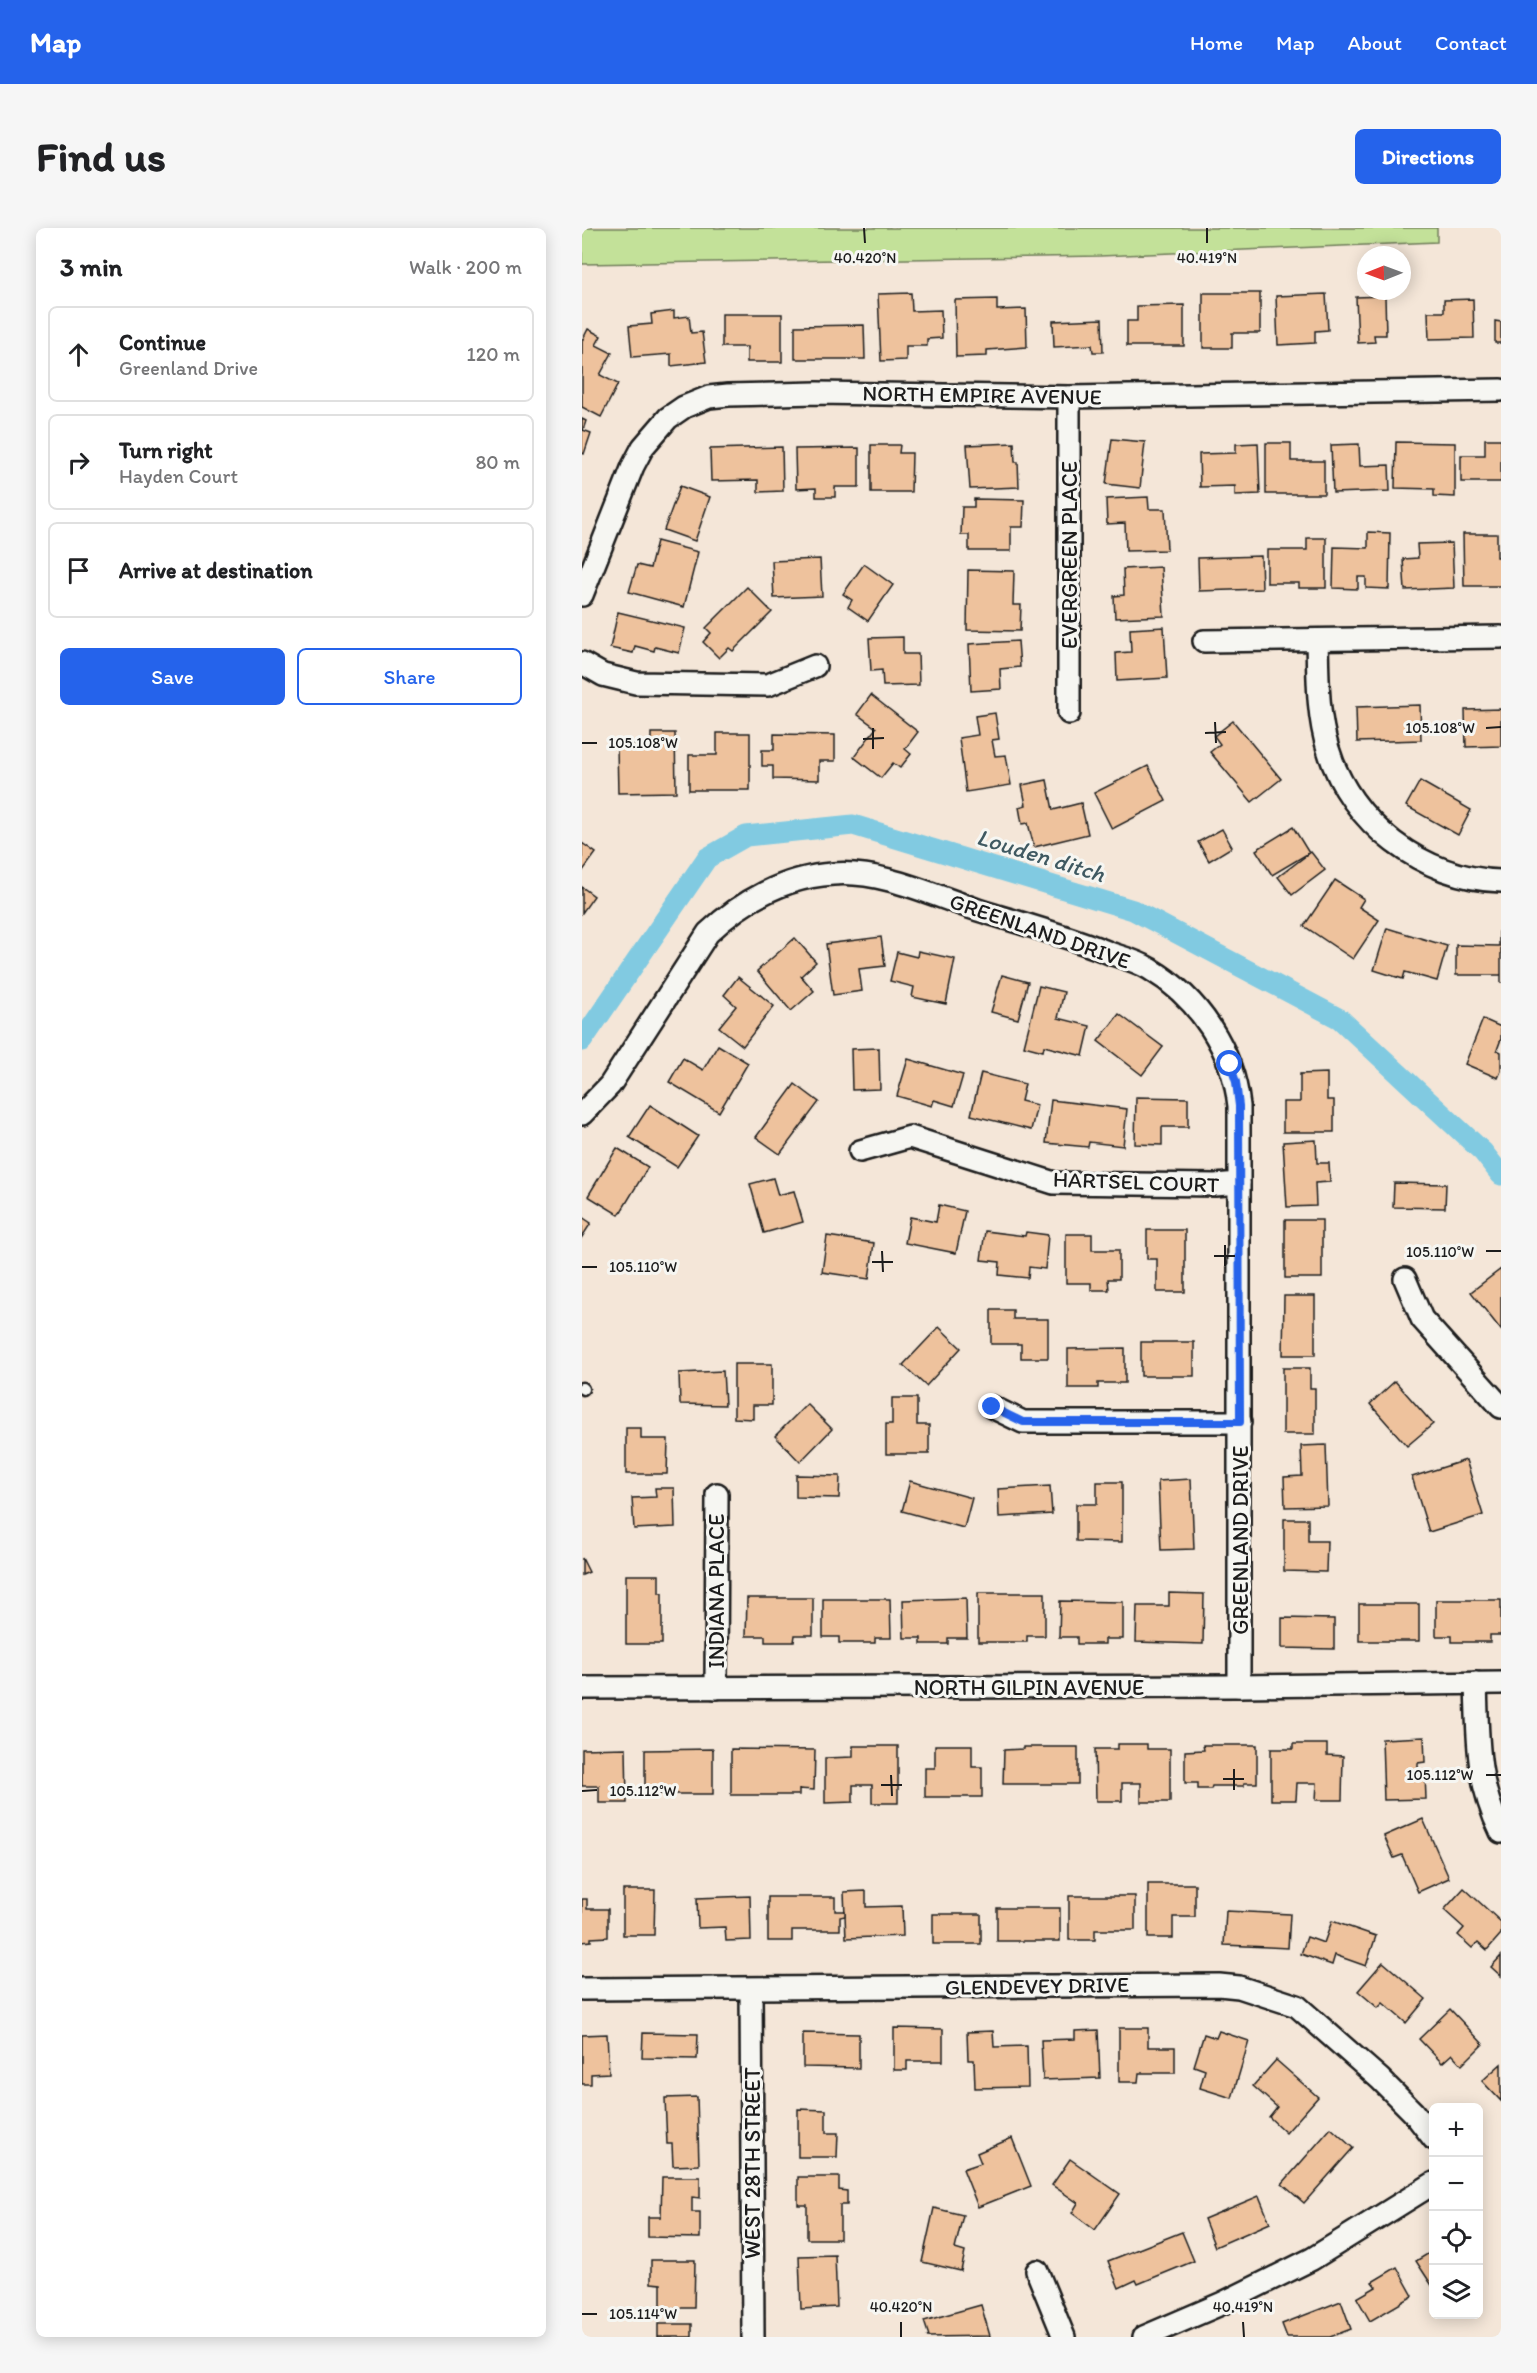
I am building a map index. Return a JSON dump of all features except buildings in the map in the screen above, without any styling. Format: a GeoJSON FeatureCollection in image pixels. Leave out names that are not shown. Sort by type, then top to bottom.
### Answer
{"type":"FeatureCollection","features":[{"type":"Feature","properties":{"kind":"street","name":"NORTH EMPIRE AVENUE"},"geometry":{"type":"LineString","coordinates":[[582,595],[633,466],[643,447],[668,418],[684,406],[709,397],[818,393],[1069,397],[1501,390]]}},
{"type":"Feature","properties":{"kind":"street","name":"EVERGREEN PLACE"},"geometry":{"type":"LineString","coordinates":[[1069,397],[1069,713]]}},
{"type":"Feature","properties":{"kind":"street"},"geometry":{"type":"LineString","coordinates":[[1204,641],[1501,637]]}},
{"type":"Feature","properties":{"kind":"street"},"geometry":{"type":"LineString","coordinates":[[1317,640],[1322,725],[1337,774],[1351,798],[1372,824],[1394,843],[1420,860],[1450,873],[1482,881],[1501,881]]}},
{"type":"Feature","properties":{"kind":"street"},"geometry":{"type":"LineString","coordinates":[[582,663],[603,675],[636,683],[768,685],[815,666]]}},
{"type":"Feature","properties":{"kind":"street","name":"GREENLAND DRIVE"},"geometry":{"type":"LineString","coordinates":[[582,1114],[610,1085],[708,933],[751,900],[784,884],[832,874],[859,874],[895,883],[1088,944],[1150,968],[1183,994],[1203,1016],[1230,1064],[1236,1082],[1239,1106],[1239,1686]]}},
{"type":"Feature","properties":{"kind":"street","name":"HARTSEL COURT"},"geometry":{"type":"LineString","coordinates":[[860,1151],[910,1137],[1054,1183],[1215,1185],[1239,1183]]}},
{"type":"Feature","properties":{"kind":"street"},"geometry":{"type":"LineString","coordinates":[[1405,1279],[1422,1319],[1501,1407]]}},
{"type":"Feature","properties":{"kind":"street"},"geometry":{"type":"LineString","coordinates":[[992,1407],[1023,1422],[1240,1422]]}},
{"type":"Feature","properties":{"kind":"street","name":"INDIANA PLACE"},"geometry":{"type":"LineString","coordinates":[[716,1688],[717,1494]]}},
{"type":"Feature","properties":{"kind":"street"},"geometry":{"type":"LineString","coordinates":[[1476,1683],[1478,1745],[1483,1788],[1501,1832]]}},
{"type":"Feature","properties":{"kind":"street","name":"NORTH GILPIN AVENUE"},"geometry":{"type":"LineString","coordinates":[[582,1688],[1501,1683]]}},
{"type":"Feature","properties":{"kind":"street","name":"GLENDEVEY DRIVE"},"geometry":{"type":"LineString","coordinates":[[582,1989],[1219,1985],[1239,1987],[1297,2006],[1380,2079],[1413,2112],[1429,2133]]}},
{"type":"Feature","properties":{"kind":"street","name":"WEST 28TH STREET"},"geometry":{"type":"LineString","coordinates":[[752,1989],[753,2337]]}},
{"type":"Feature","properties":{"kind":"street"},"geometry":{"type":"LineString","coordinates":[[1144,2337],[1223,2303],[1312,2259],[1429,2186]]}},
{"type":"Feature","properties":{"kind":"street"},"geometry":{"type":"LineString","coordinates":[[1037,2271],[1064,2337]]}},
{"type":"Feature","properties":{"kind":"green space"},"geometry":{"type":"Polygon","coordinates":[[[582,228],[1437,228],[1437,242],[1100,256],[582,264],[582,228]]]}},
{"type":"Feature","properties":{"kind":"waterway","name":"Louden ditch"},"geometry":{"type":"LineString","coordinates":[[582,1041],[707,858],[746,836],[853,825],[1133,910],[1340,1019],[1483,1152],[1501,1175]]}},
{"type":"Feature","properties":{"kind":"route"},"geometry":{"type":"LineString","coordinates":[[992,1407],[1023,1422],[1240,1422],[1239,1106],[1236,1082],[1230,1064]]}}]}
